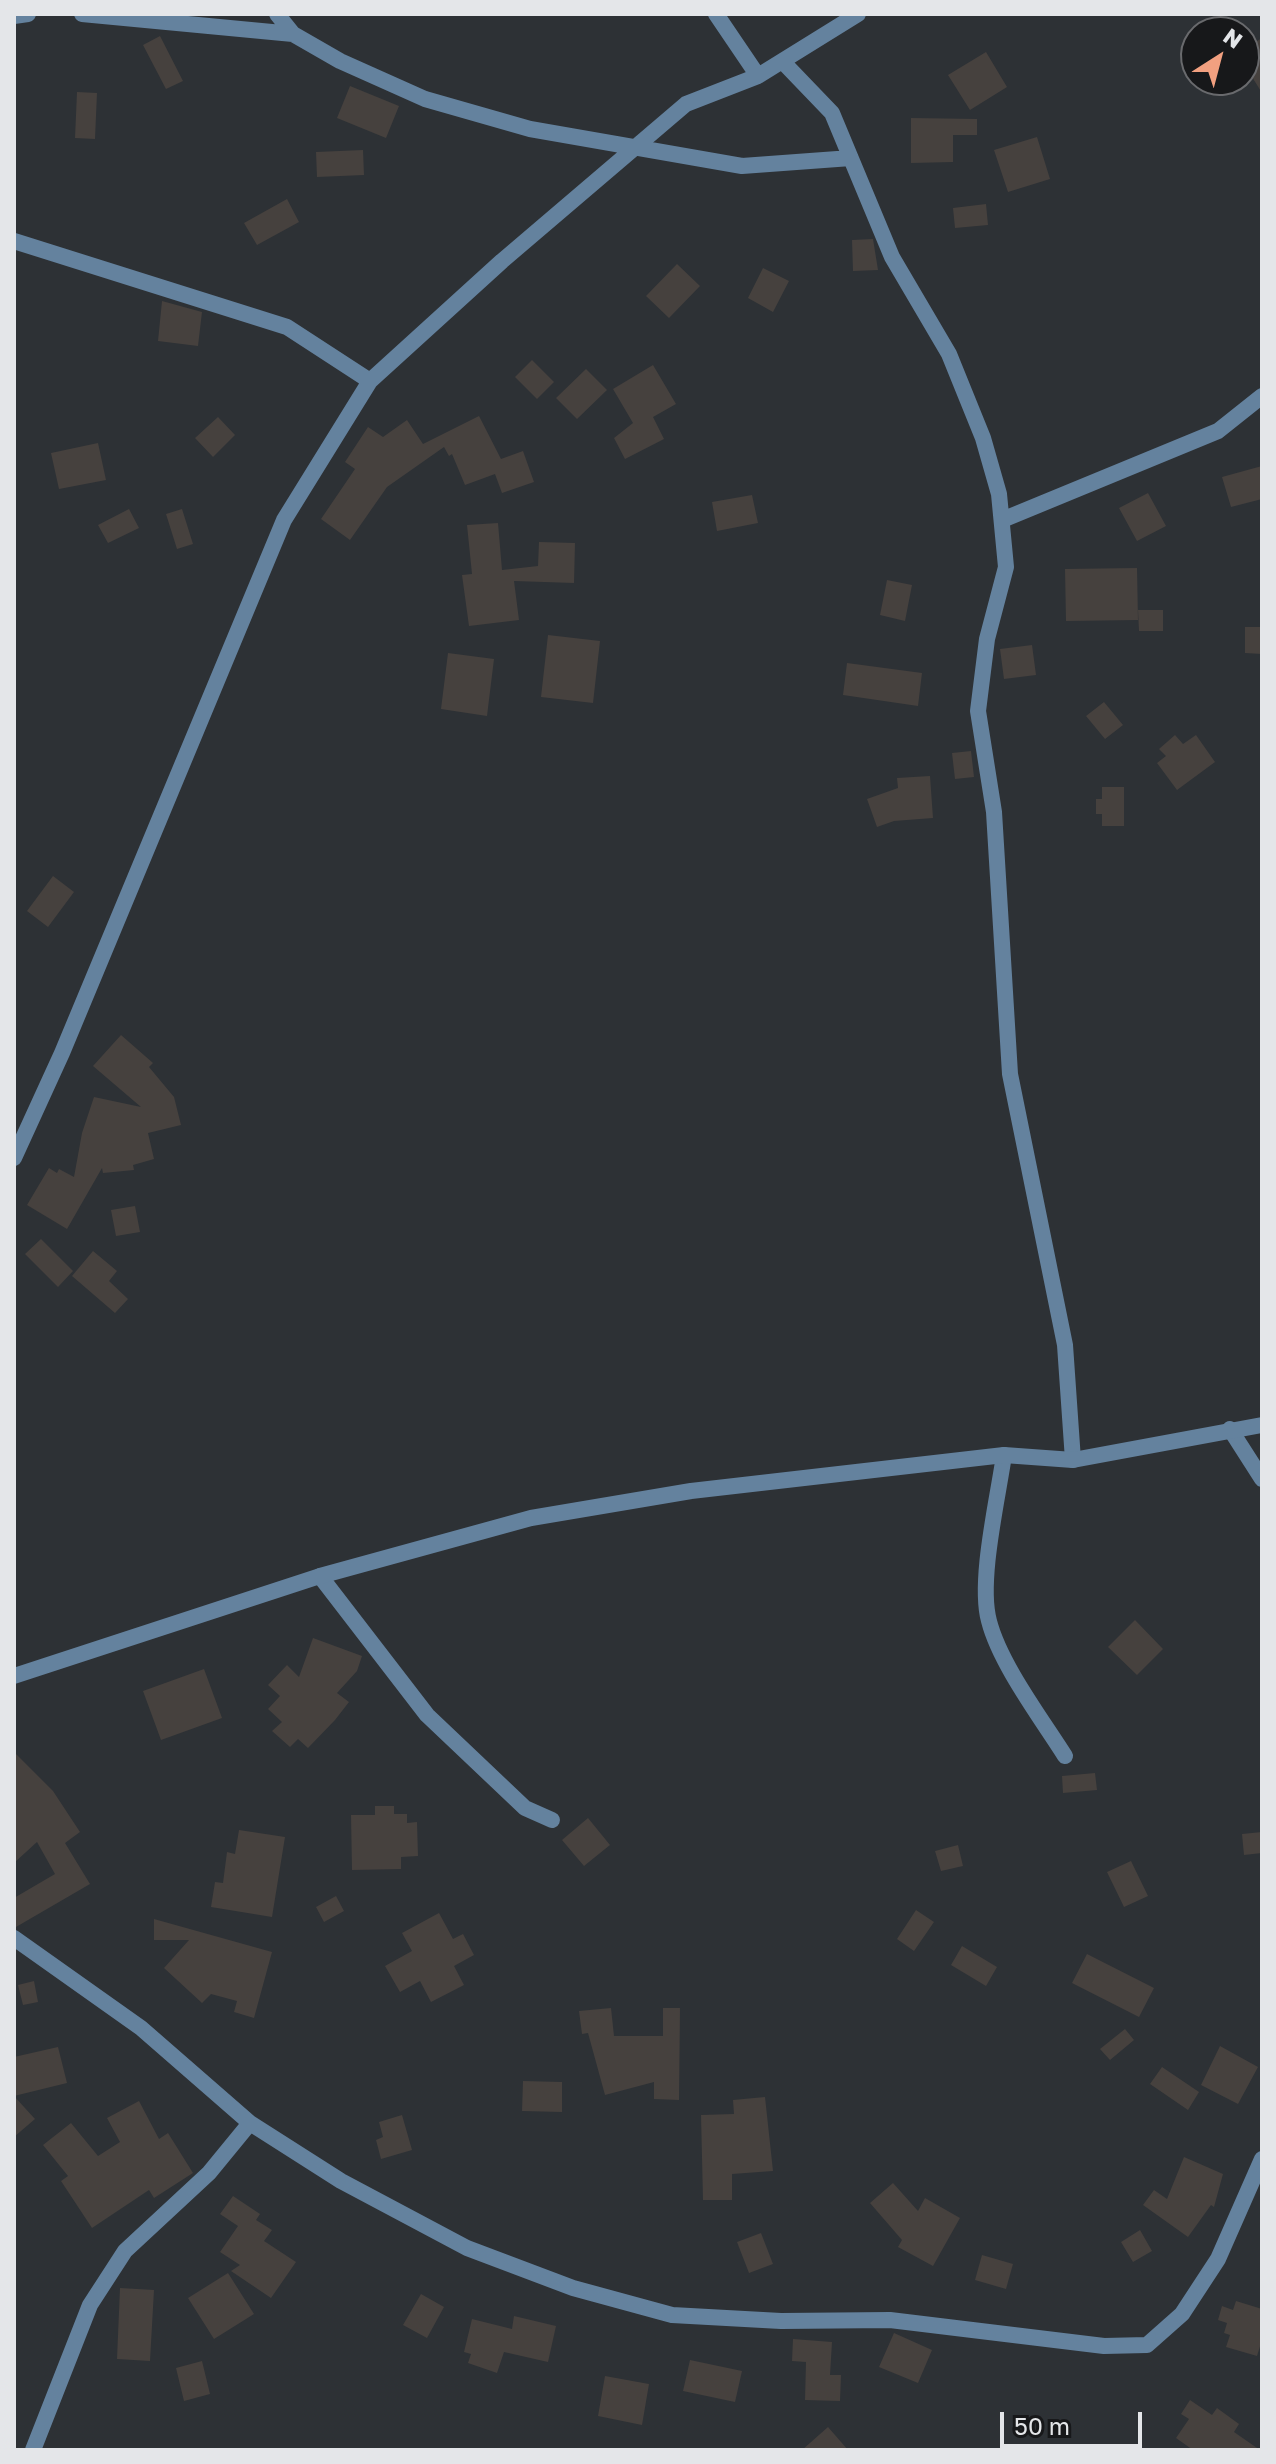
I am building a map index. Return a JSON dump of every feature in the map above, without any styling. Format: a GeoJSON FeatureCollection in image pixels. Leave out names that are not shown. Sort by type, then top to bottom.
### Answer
{"type":"FeatureCollection","features":[{"type":"Feature","properties":{"kind":"street"},"geometry":{"type":"LineString","coordinates":[[14,16],[28,14]]}},
{"type":"Feature","properties":{"kind":"street"},"geometry":{"type":"LineString","coordinates":[[82,14],[293,34]]}},
{"type":"Feature","properties":{"kind":"street"},"geometry":{"type":"LineString","coordinates":[[277,14],[293,34],[340,61],[425,99],[530,129],[742,166],[851,158]]}},
{"type":"Feature","properties":{"kind":"street"},"geometry":{"type":"LineString","coordinates":[[716,14],[758,76]]}},
{"type":"Feature","properties":{"kind":"street"},"geometry":{"type":"LineString","coordinates":[[14,1158],[62,1053],[284,520],[370,381],[631,147],[686,104],[758,76],[858,14]]}},
{"type":"Feature","properties":{"kind":"street"},"geometry":{"type":"LineString","coordinates":[[783,62],[832,113],[892,257],[949,354],[983,438],[1002,520],[1006,567],[987,639],[978,711],[994,812],[1010,1074],[1065,1345],[1073,1460]]}},
{"type":"Feature","properties":{"kind":"street"},"geometry":{"type":"LineString","coordinates":[[14,241],[287,327],[370,381]]}},
{"type":"Feature","properties":{"kind":"street"},"geometry":{"type":"LineString","coordinates":[[1002,520],[1218,431],[1262,396]]}},
{"type":"Feature","properties":{"kind":"street"},"geometry":{"type":"LineString","coordinates":[[14,1676],[320,1576],[531,1518],[691,1491],[1004,1455],[1073,1460],[1262,1425]]}},
{"type":"Feature","properties":{"kind":"street"},"geometry":{"type":"LineString","coordinates":[[1230,1429],[1262,1479]]}},
{"type":"Feature","properties":{"kind":"street"},"geometry":{"type":"LineString","coordinates":[[1004,1455],[986,1584],[989,1621],[1017,1680],[1065,1756]]}},
{"type":"Feature","properties":{"kind":"street"},"geometry":{"type":"LineString","coordinates":[[320,1576],[427,1715],[525,1808],[552,1820]]}},
{"type":"Feature","properties":{"kind":"street"},"geometry":{"type":"LineString","coordinates":[[14,1938],[141,2028],[250,2123],[341,2181],[467,2248],[573,2288],[672,2315],[781,2321],[890,2320],[1104,2346],[1147,2345],[1182,2314],[1218,2259],[1261,2165]]}},
{"type":"Feature","properties":{"kind":"street"},"geometry":{"type":"LineString","coordinates":[[33,2450],[90,2305],[125,2251],[209,2173],[250,2123]]}},
{"type":"Feature","properties":{"kind":"building"},"geometry":{"type":"Polygon","coordinates":[[[160,36],[183,81],[166,89],[143,45],[160,36]]]}},
{"type":"Feature","properties":{"kind":"building"},"geometry":{"type":"Polygon","coordinates":[[[1262,38],[1262,93],[1260,90],[1262,38]]]}},
{"type":"Feature","properties":{"kind":"building"},"geometry":{"type":"Polygon","coordinates":[[[986,52],[1007,87],[970,110],[948,75],[986,52]]]}},
{"type":"Feature","properties":{"kind":"building"},"geometry":{"type":"Polygon","coordinates":[[[350,86],[399,106],[386,138],[337,118],[350,86]]]}},
{"type":"Feature","properties":{"kind":"building"},"geometry":{"type":"Polygon","coordinates":[[[77,92],[97,93],[95,139],[75,138],[77,92]]]}},
{"type":"Feature","properties":{"kind":"building"},"geometry":{"type":"Polygon","coordinates":[[[911,118],[977,119],[977,135],[953,135],[953,162],[911,163],[911,118]]]}},
{"type":"Feature","properties":{"kind":"building"},"geometry":{"type":"Polygon","coordinates":[[[1037,137],[1050,179],[1008,192],[994,150],[1037,137]]]}},
{"type":"Feature","properties":{"kind":"building"},"geometry":{"type":"Polygon","coordinates":[[[363,150],[364,175],[317,177],[316,152],[363,150]]]}},
{"type":"Feature","properties":{"kind":"building"},"geometry":{"type":"Polygon","coordinates":[[[287,199],[299,222],[257,245],[244,223],[287,199]]]}},
{"type":"Feature","properties":{"kind":"building"},"geometry":{"type":"Polygon","coordinates":[[[986,204],[988,225],[955,228],[953,208],[986,204]]]}},
{"type":"Feature","properties":{"kind":"building"},"geometry":{"type":"Polygon","coordinates":[[[873,239],[878,270],[853,271],[852,240],[873,239]]]}},
{"type":"Feature","properties":{"kind":"building"},"geometry":{"type":"Polygon","coordinates":[[[677,264],[700,286],[669,318],[646,296],[677,264]]]}},
{"type":"Feature","properties":{"kind":"building"},"geometry":{"type":"Polygon","coordinates":[[[763,268],[789,281],[773,312],[748,298],[763,268]]]}},
{"type":"Feature","properties":{"kind":"building"},"geometry":{"type":"Polygon","coordinates":[[[162,301],[202,312],[198,346],[158,341],[162,301]]]}},
{"type":"Feature","properties":{"kind":"building"},"geometry":{"type":"Polygon","coordinates":[[[532,360],[554,382],[537,399],[515,377],[532,360]]]}},
{"type":"Feature","properties":{"kind":"building"},"geometry":{"type":"Polygon","coordinates":[[[653,365],[676,404],[653,417],[664,439],[625,459],[614,438],[633,423],[613,389],[653,365]]]}},
{"type":"Feature","properties":{"kind":"building"},"geometry":{"type":"Polygon","coordinates":[[[586,369],[607,390],[577,419],[556,398],[586,369]]]}},
{"type":"Feature","properties":{"kind":"building"},"geometry":{"type":"Polygon","coordinates":[[[479,416],[501,459],[523,451],[534,482],[502,493],[495,474],[465,485],[452,454],[449,456],[444,447],[387,487],[350,540],[321,519],[355,469],[345,462],[368,427],[383,437],[407,420],[423,444],[479,416]]]}},
{"type":"Feature","properties":{"kind":"building"},"geometry":{"type":"Polygon","coordinates":[[[218,417],[235,435],[213,457],[195,438],[218,417]]]}},
{"type":"Feature","properties":{"kind":"building"},"geometry":{"type":"Polygon","coordinates":[[[98,443],[106,480],[59,489],[51,453],[98,443]]]}},
{"type":"Feature","properties":{"kind":"building"},"geometry":{"type":"Polygon","coordinates":[[[1262,466],[1262,499],[1231,507],[1222,477],[1262,466]]]}},
{"type":"Feature","properties":{"kind":"building"},"geometry":{"type":"Polygon","coordinates":[[[1148,493],[1166,526],[1137,541],[1119,508],[1148,493]]]}},
{"type":"Feature","properties":{"kind":"building"},"geometry":{"type":"Polygon","coordinates":[[[752,495],[758,523],[717,531],[712,502],[752,495]]]}},
{"type":"Feature","properties":{"kind":"building"},"geometry":{"type":"Polygon","coordinates":[[[129,509],[139,528],[108,543],[98,525],[129,509]]]}},
{"type":"Feature","properties":{"kind":"building"},"geometry":{"type":"Polygon","coordinates":[[[182,509],[193,544],[177,549],[166,514],[182,509]]]}},
{"type":"Feature","properties":{"kind":"building"},"geometry":{"type":"Polygon","coordinates":[[[498,523],[502,570],[538,566],[539,542],[575,543],[574,583],[514,581],[519,620],[469,626],[462,575],[472,574],[467,525],[498,523]]]}},
{"type":"Feature","properties":{"kind":"building"},"geometry":{"type":"Polygon","coordinates":[[[1137,568],[1138,620],[1066,621],[1065,569],[1137,568]]]}},
{"type":"Feature","properties":{"kind":"building"},"geometry":{"type":"Polygon","coordinates":[[[887,580],[912,585],[905,621],[880,615],[887,580]]]}},
{"type":"Feature","properties":{"kind":"building"},"geometry":{"type":"Polygon","coordinates":[[[1138,610],[1163,610],[1163,631],[1139,631],[1138,610]]]}},
{"type":"Feature","properties":{"kind":"building"},"geometry":{"type":"Polygon","coordinates":[[[1245,627],[1262,627],[1262,654],[1245,653],[1245,627]]]}},
{"type":"Feature","properties":{"kind":"building"},"geometry":{"type":"Polygon","coordinates":[[[548,635],[600,641],[593,703],[541,697],[548,635]]]}},
{"type":"Feature","properties":{"kind":"building"},"geometry":{"type":"Polygon","coordinates":[[[1032,645],[1036,675],[1004,679],[1000,649],[1032,645]]]}},
{"type":"Feature","properties":{"kind":"building"},"geometry":{"type":"Polygon","coordinates":[[[448,653],[494,659],[487,716],[441,709],[448,653]]]}},
{"type":"Feature","properties":{"kind":"building"},"geometry":{"type":"Polygon","coordinates":[[[847,663],[922,673],[918,706],[843,695],[847,663]]]}},
{"type":"Feature","properties":{"kind":"building"},"geometry":{"type":"Polygon","coordinates":[[[1104,702],[1123,725],[1105,739],[1086,716],[1104,702]]]}},
{"type":"Feature","properties":{"kind":"building"},"geometry":{"type":"Polygon","coordinates":[[[1175,735],[1183,744],[1196,735],[1215,762],[1177,790],[1157,763],[1166,756],[1159,749],[1175,735]]]}},
{"type":"Feature","properties":{"kind":"building"},"geometry":{"type":"Polygon","coordinates":[[[971,751],[974,777],[955,779],[952,753],[971,751]]]}},
{"type":"Feature","properties":{"kind":"building"},"geometry":{"type":"Polygon","coordinates":[[[930,776],[933,818],[894,821],[877,827],[867,799],[898,788],[897,778],[930,776]]]}},
{"type":"Feature","properties":{"kind":"building"},"geometry":{"type":"Polygon","coordinates":[[[1102,787],[1124,787],[1124,826],[1102,826],[1102,814],[1096,814],[1096,799],[1102,799],[1102,787]]]}},
{"type":"Feature","properties":{"kind":"building"},"geometry":{"type":"Polygon","coordinates":[[[53,876],[74,892],[48,927],[27,911],[53,876]]]}},
{"type":"Feature","properties":{"kind":"building"},"geometry":{"type":"Polygon","coordinates":[[[121,1035],[153,1063],[149,1067],[174,1097],[181,1125],[148,1133],[154,1159],[133,1165],[134,1170],[103,1173],[102,1168],[67,1229],[27,1205],[49,1168],[57,1173],[59,1169],[74,1177],[82,1133],[94,1097],[141,1107],[93,1066],[121,1035]]]}},
{"type":"Feature","properties":{"kind":"building"},"geometry":{"type":"Polygon","coordinates":[[[135,1206],[140,1232],[116,1236],[111,1210],[135,1206]]]}},
{"type":"Feature","properties":{"kind":"building"},"geometry":{"type":"Polygon","coordinates":[[[41,1239],[73,1271],[58,1287],[25,1254],[41,1239]]]}},
{"type":"Feature","properties":{"kind":"building"},"geometry":{"type":"Polygon","coordinates":[[[93,1251],[117,1271],[109,1281],[128,1299],[115,1313],[72,1276],[93,1251]]]}},
{"type":"Feature","properties":{"kind":"building"},"geometry":{"type":"Polygon","coordinates":[[[1135,1620],[1163,1649],[1137,1675],[1108,1647],[1135,1620]]]}},
{"type":"Feature","properties":{"kind":"building"},"geometry":{"type":"Polygon","coordinates":[[[313,1638],[362,1656],[357,1671],[337,1693],[349,1702],[335,1720],[308,1748],[298,1739],[290,1747],[272,1731],[282,1722],[268,1709],[280,1696],[268,1685],[287,1665],[299,1677],[313,1638]]]}},
{"type":"Feature","properties":{"kind":"building"},"geometry":{"type":"Polygon","coordinates":[[[204,1669],[222,1718],[161,1740],[143,1691],[204,1669]]]}},
{"type":"Feature","properties":{"kind":"building"},"geometry":{"type":"Polygon","coordinates":[[[14,1752],[53,1791],[80,1832],[65,1843],[90,1884],[16,1927],[14,1898],[55,1874],[37,1842],[14,1863],[14,1752]]]}},
{"type":"Feature","properties":{"kind":"building"},"geometry":{"type":"Polygon","coordinates":[[[1095,1773],[1097,1790],[1063,1793],[1062,1776],[1095,1773]]]}},
{"type":"Feature","properties":{"kind":"building"},"geometry":{"type":"Polygon","coordinates":[[[375,1806],[394,1806],[394,1814],[407,1814],[407,1823],[417,1822],[418,1856],[401,1857],[401,1869],[352,1870],[351,1815],[375,1815],[375,1806]]]}},
{"type":"Feature","properties":{"kind":"building"},"geometry":{"type":"Polygon","coordinates":[[[588,1818],[610,1845],[584,1866],[562,1840],[588,1818]]]}},
{"type":"Feature","properties":{"kind":"building"},"geometry":{"type":"Polygon","coordinates":[[[239,1830],[285,1837],[272,1917],[211,1907],[215,1882],[223,1883],[227,1852],[235,1854],[239,1830]]]}},
{"type":"Feature","properties":{"kind":"building"},"geometry":{"type":"Polygon","coordinates":[[[1262,1832],[1262,1853],[1244,1855],[1242,1834],[1262,1832]]]}},
{"type":"Feature","properties":{"kind":"building"},"geometry":{"type":"Polygon","coordinates":[[[958,1845],[963,1866],[941,1871],[935,1851],[958,1845]]]}},
{"type":"Feature","properties":{"kind":"building"},"geometry":{"type":"Polygon","coordinates":[[[1131,1861],[1148,1896],[1124,1907],[1107,1872],[1131,1861]]]}},
{"type":"Feature","properties":{"kind":"building"},"geometry":{"type":"Polygon","coordinates":[[[336,1896],[344,1911],[324,1922],[316,1907],[336,1896]]]}},
{"type":"Feature","properties":{"kind":"building"},"geometry":{"type":"Polygon","coordinates":[[[916,1910],[934,1922],[914,1951],[897,1939],[916,1910]]]}},
{"type":"Feature","properties":{"kind":"building"},"geometry":{"type":"Polygon","coordinates":[[[439,1913],[453,1939],[463,1934],[474,1955],[454,1966],[464,1985],[431,2002],[420,1981],[400,1992],[385,1966],[412,1951],[402,1933],[439,1913]]]}},
{"type":"Feature","properties":{"kind":"building"},"geometry":{"type":"Polygon","coordinates":[[[154,1919],[272,1952],[254,2018],[234,2012],[237,2001],[211,1994],[202,2003],[164,1968],[189,1940],[154,1940],[154,1919]]]}},
{"type":"Feature","properties":{"kind":"building"},"geometry":{"type":"Polygon","coordinates":[[[962,1946],[997,1967],[986,1986],[951,1965],[962,1946]]]}},
{"type":"Feature","properties":{"kind":"building"},"geometry":{"type":"Polygon","coordinates":[[[1087,1954],[1154,1988],[1139,2017],[1072,1983],[1087,1954]]]}},
{"type":"Feature","properties":{"kind":"building"},"geometry":{"type":"Polygon","coordinates":[[[34,1981],[38,2002],[23,2005],[18,1985],[34,1981]]]}},
{"type":"Feature","properties":{"kind":"building"},"geometry":{"type":"Polygon","coordinates":[[[611,2008],[614,2036],[663,2036],[663,2008],[680,2008],[679,2100],[654,2099],[654,2082],[605,2095],[588,2033],[582,2034],[579,2011],[611,2008]]]}},
{"type":"Feature","properties":{"kind":"building"},"geometry":{"type":"Polygon","coordinates":[[[1125,2029],[1134,2040],[1110,2060],[1100,2049],[1125,2029]]]}},
{"type":"Feature","properties":{"kind":"building"},"geometry":{"type":"Polygon","coordinates":[[[1220,2046],[1258,2067],[1238,2104],[1201,2085],[1220,2046]]]}},
{"type":"Feature","properties":{"kind":"building"},"geometry":{"type":"Polygon","coordinates":[[[58,2047],[67,2083],[14,2096],[14,2057],[58,2047]]]}},
{"type":"Feature","properties":{"kind":"building"},"geometry":{"type":"Polygon","coordinates":[[[1162,2067],[1199,2092],[1188,2110],[1150,2084],[1162,2067]]]}},
{"type":"Feature","properties":{"kind":"building"},"geometry":{"type":"Polygon","coordinates":[[[523,2081],[562,2082],[562,2112],[522,2111],[523,2081]]]}},
{"type":"Feature","properties":{"kind":"building"},"geometry":{"type":"Polygon","coordinates":[[[14,2096],[35,2119],[14,2137],[14,2096]]]}},
{"type":"Feature","properties":{"kind":"building"},"geometry":{"type":"Polygon","coordinates":[[[765,2097],[773,2171],[732,2174],[732,2200],[703,2200],[701,2115],[734,2114],[733,2100],[765,2097]]]}},
{"type":"Feature","properties":{"kind":"building"},"geometry":{"type":"Polygon","coordinates":[[[139,2101],[159,2139],[168,2133],[193,2173],[154,2198],[149,2190],[92,2228],[61,2181],[68,2176],[43,2145],[71,2123],[98,2156],[120,2142],[107,2118],[139,2101]]]}},
{"type":"Feature","properties":{"kind":"building"},"geometry":{"type":"Polygon","coordinates":[[[402,2115],[412,2150],[381,2159],[376,2140],[383,2137],[379,2122],[402,2115]]]}},
{"type":"Feature","properties":{"kind":"building"},"geometry":{"type":"Polygon","coordinates":[[[1184,2157],[1223,2174],[1214,2207],[1211,2205],[1188,2237],[1143,2205],[1154,2190],[1167,2199],[1184,2157]]]}},
{"type":"Feature","properties":{"kind":"building"},"geometry":{"type":"Polygon","coordinates":[[[893,2183],[918,2211],[925,2198],[960,2218],[933,2266],[898,2247],[902,2240],[870,2203],[893,2183]]]}},
{"type":"Feature","properties":{"kind":"building"},"geometry":{"type":"Polygon","coordinates":[[[233,2196],[260,2214],[256,2220],[272,2230],[264,2241],[296,2262],[271,2298],[231,2271],[240,2265],[220,2252],[238,2226],[220,2214],[233,2196]]]}},
{"type":"Feature","properties":{"kind":"building"},"geometry":{"type":"Polygon","coordinates":[[[1140,2230],[1152,2251],[1133,2262],[1121,2242],[1140,2230]]]}},
{"type":"Feature","properties":{"kind":"building"},"geometry":{"type":"Polygon","coordinates":[[[761,2233],[773,2264],[749,2273],[737,2242],[761,2233]]]}},
{"type":"Feature","properties":{"kind":"building"},"geometry":{"type":"Polygon","coordinates":[[[982,2255],[1013,2264],[1006,2289],[975,2280],[982,2255]]]}},
{"type":"Feature","properties":{"kind":"building"},"geometry":{"type":"Polygon","coordinates":[[[228,2273],[254,2314],[214,2339],[188,2298],[228,2273]]]}},
{"type":"Feature","properties":{"kind":"building"},"geometry":{"type":"Polygon","coordinates":[[[120,2288],[154,2290],[150,2361],[117,2359],[120,2288]]]}},
{"type":"Feature","properties":{"kind":"building"},"geometry":{"type":"Polygon","coordinates":[[[421,2294],[444,2307],[427,2338],[403,2325],[421,2294]]]}},
{"type":"Feature","properties":{"kind":"building"},"geometry":{"type":"Polygon","coordinates":[[[1236,2301],[1262,2309],[1262,2340],[1257,2356],[1226,2347],[1230,2335],[1224,2333],[1227,2323],[1218,2320],[1222,2306],[1233,2310],[1236,2301]]]}},
{"type":"Feature","properties":{"kind":"building"},"geometry":{"type":"Polygon","coordinates":[[[514,2316],[556,2326],[548,2362],[504,2352],[497,2373],[468,2363],[471,2354],[464,2352],[472,2319],[512,2329],[514,2316]]]}},
{"type":"Feature","properties":{"kind":"building"},"geometry":{"type":"Polygon","coordinates":[[[894,2333],[932,2350],[918,2383],[879,2367],[894,2333]]]}},
{"type":"Feature","properties":{"kind":"building"},"geometry":{"type":"Polygon","coordinates":[[[793,2339],[832,2342],[830,2375],[841,2375],[840,2401],[805,2400],[806,2362],[792,2361],[793,2339]]]}},
{"type":"Feature","properties":{"kind":"building"},"geometry":{"type":"Polygon","coordinates":[[[690,2360],[742,2371],[735,2402],[683,2391],[690,2360]]]}},
{"type":"Feature","properties":{"kind":"building"},"geometry":{"type":"Polygon","coordinates":[[[202,2361],[210,2394],[184,2401],[176,2368],[202,2361]]]}},
{"type":"Feature","properties":{"kind":"building"},"geometry":{"type":"Polygon","coordinates":[[[605,2376],[649,2384],[642,2425],[598,2416],[605,2376]]]}},
{"type":"Feature","properties":{"kind":"building"},"geometry":{"type":"Polygon","coordinates":[[[1190,2400],[1212,2415],[1217,2408],[1239,2424],[1234,2432],[1260,2450],[1193,2450],[1176,2438],[1189,2419],[1181,2414],[1190,2400]]]}},
{"type":"Feature","properties":{"kind":"building"},"geometry":{"type":"Polygon","coordinates":[[[828,2427],[848,2450],[802,2450],[828,2427]]]}}]}
